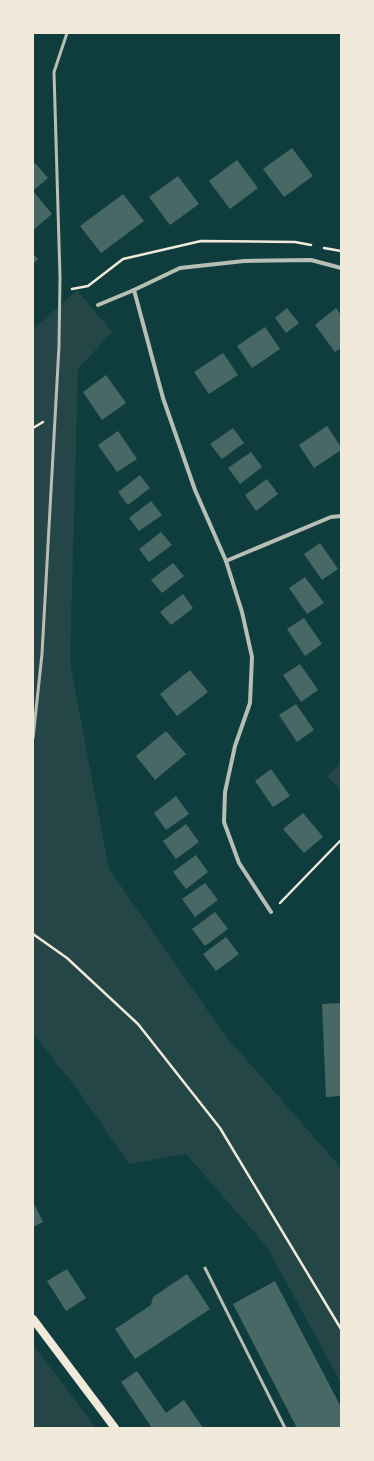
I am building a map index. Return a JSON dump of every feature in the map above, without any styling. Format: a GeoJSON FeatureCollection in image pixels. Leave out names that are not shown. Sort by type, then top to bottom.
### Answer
{"type":"FeatureCollection","features":[{"type":"Feature","properties":{"kind":"main road"},"geometry":{"type":"LineString","coordinates":[[33,1319],[114,1428]]}},
{"type":"Feature","properties":{"kind":"street"},"geometry":{"type":"LineString","coordinates":[[98,305],[180,268],[244,261],[311,260],[341,268]]}},
{"type":"Feature","properties":{"kind":"street"},"geometry":{"type":"LineString","coordinates":[[134,290],[165,405],[195,490],[226,561],[242,612],[252,657],[250,703],[235,746],[225,792],[224,822],[238,863],[271,912]]}},
{"type":"Feature","properties":{"kind":"street"},"geometry":{"type":"LineString","coordinates":[[226,561],[331,517],[341,516]]}},
{"type":"Feature","properties":{"kind":"lane"},"geometry":{"type":"LineString","coordinates":[[33,738],[42,654],[59,346],[60,278],[54,72],[67,33]]}},
{"type":"Feature","properties":{"kind":"lane"},"geometry":{"type":"LineString","coordinates":[[205,1268],[284,1428]]}},
{"type":"Feature","properties":{"kind":"path"},"geometry":{"type":"LineString","coordinates":[[271,912],[341,840]]}},
{"type":"Feature","properties":{"kind":"path"},"geometry":{"type":"LineString","coordinates":[[33,934],[67,958],[138,1024],[220,1128],[341,1329]]}},
{"type":"Feature","properties":{"kind":"shaded area"},"geometry":{"type":"Polygon","coordinates":[[[77,290],[112,332],[78,369],[70,663],[109,869],[224,1034],[341,1168],[341,1383],[267,1247],[186,1154],[129,1164],[77,1089],[33,1033],[33,329],[77,290]]]}},
{"type":"Feature","properties":{"kind":"shaded area"},"geometry":{"type":"Polygon","coordinates":[[[341,763],[341,791],[327,776],[341,763]]]}},
{"type":"Feature","properties":{"kind":"shaded area"},"geometry":{"type":"Polygon","coordinates":[[[33,1345],[96,1428],[33,1428],[33,1345]]]}},
{"type":"Feature","properties":{"kind":"building"},"geometry":{"type":"Polygon","coordinates":[[[292,148],[313,176],[284,197],[263,169],[292,148]]]}},
{"type":"Feature","properties":{"kind":"building"},"geometry":{"type":"Polygon","coordinates":[[[237,160],[258,188],[230,209],[209,181],[237,160]]]}},
{"type":"Feature","properties":{"kind":"building"},"geometry":{"type":"Polygon","coordinates":[[[35,163],[48,178],[33,191],[33,164],[35,163]]]}},
{"type":"Feature","properties":{"kind":"building"},"geometry":{"type":"Polygon","coordinates":[[[178,176],[199,204],[170,225],[149,197],[178,176]]]}},
{"type":"Feature","properties":{"kind":"building"},"geometry":{"type":"Polygon","coordinates":[[[33,191],[52,214],[33,230],[33,191]]]}},
{"type":"Feature","properties":{"kind":"building"},"geometry":{"type":"Polygon","coordinates":[[[123,194],[144,221],[101,253],[80,226],[123,194]]]}},
{"type":"Feature","properties":{"kind":"building"},"geometry":{"type":"Polygon","coordinates":[[[33,254],[38,259],[33,264],[33,254]]]}},
{"type":"Feature","properties":{"kind":"building"},"geometry":{"type":"Polygon","coordinates":[[[287,308],[299,323],[286,333],[275,318],[287,308]]]}},
{"type":"Feature","properties":{"kind":"building"},"geometry":{"type":"Polygon","coordinates":[[[336,308],[341,315],[341,348],[335,352],[315,325],[336,308]]]}},
{"type":"Feature","properties":{"kind":"building"},"geometry":{"type":"Polygon","coordinates":[[[265,327],[280,349],[252,368],[237,346],[265,327]]]}},
{"type":"Feature","properties":{"kind":"building"},"geometry":{"type":"Polygon","coordinates":[[[223,353],[238,375],[209,394],[194,372],[223,353]]]}},
{"type":"Feature","properties":{"kind":"building"},"geometry":{"type":"Polygon","coordinates":[[[106,375],[126,403],[102,420],[83,392],[106,375]]]}},
{"type":"Feature","properties":{"kind":"building"},"geometry":{"type":"Polygon","coordinates":[[[327,426],[341,447],[341,450],[314,468],[299,445],[327,426]]]}},
{"type":"Feature","properties":{"kind":"building"},"geometry":{"type":"Polygon","coordinates":[[[233,428],[244,443],[222,459],[210,444],[233,428]]]}},
{"type":"Feature","properties":{"kind":"building"},"geometry":{"type":"Polygon","coordinates":[[[118,431],[137,459],[117,472],[98,445],[118,431]]]}},
{"type":"Feature","properties":{"kind":"building"},"geometry":{"type":"Polygon","coordinates":[[[251,452],[262,467],[240,484],[228,468],[251,452]]]}},
{"type":"Feature","properties":{"kind":"building"},"geometry":{"type":"Polygon","coordinates":[[[140,475],[150,488],[128,505],[118,492],[140,475]]]}},
{"type":"Feature","properties":{"kind":"building"},"geometry":{"type":"Polygon","coordinates":[[[267,479],[278,494],[256,511],[245,495],[267,479]]]}},
{"type":"Feature","properties":{"kind":"building"},"geometry":{"type":"Polygon","coordinates":[[[151,501],[162,515],[139,531],[129,518],[151,501]]]}},
{"type":"Feature","properties":{"kind":"building"},"geometry":{"type":"Polygon","coordinates":[[[161,532],[172,545],[149,562],[139,549],[161,532]]]}},
{"type":"Feature","properties":{"kind":"building"},"geometry":{"type":"Polygon","coordinates":[[[320,543],[338,569],[322,580],[304,554],[320,543]]]}},
{"type":"Feature","properties":{"kind":"building"},"geometry":{"type":"Polygon","coordinates":[[[173,563],[184,576],[162,593],[151,580],[173,563]]]}},
{"type":"Feature","properties":{"kind":"building"},"geometry":{"type":"Polygon","coordinates":[[[305,577],[324,603],[307,614],[289,588],[305,577]]]}},
{"type":"Feature","properties":{"kind":"building"},"geometry":{"type":"Polygon","coordinates":[[[183,594],[193,608],[171,625],[160,612],[183,594]]]}},
{"type":"Feature","properties":{"kind":"building"},"geometry":{"type":"Polygon","coordinates":[[[304,618],[322,644],[305,656],[287,629],[304,618]]]}},
{"type":"Feature","properties":{"kind":"building"},"geometry":{"type":"Polygon","coordinates":[[[300,664],[318,690],[301,702],[283,675],[300,664]]]}},
{"type":"Feature","properties":{"kind":"building"},"geometry":{"type":"Polygon","coordinates":[[[190,670],[208,692],[177,716],[160,694],[190,670]]]}},
{"type":"Feature","properties":{"kind":"building"},"geometry":{"type":"Polygon","coordinates":[[[296,704],[314,730],[297,742],[279,715],[296,704]]]}},
{"type":"Feature","properties":{"kind":"building"},"geometry":{"type":"Polygon","coordinates":[[[166,731],[186,754],[155,780],[136,756],[166,731]]]}},
{"type":"Feature","properties":{"kind":"building"},"geometry":{"type":"Polygon","coordinates":[[[271,769],[290,796],[273,807],[255,781],[271,769]]]}},
{"type":"Feature","properties":{"kind":"building"},"geometry":{"type":"Polygon","coordinates":[[[176,796],[189,814],[166,830],[154,813],[176,796]]]}},
{"type":"Feature","properties":{"kind":"building"},"geometry":{"type":"Polygon","coordinates":[[[303,813],[323,837],[304,853],[283,829],[303,813]]]}},
{"type":"Feature","properties":{"kind":"building"},"geometry":{"type":"Polygon","coordinates":[[[186,824],[199,842],[176,859],[163,841],[186,824]]]}},
{"type":"Feature","properties":{"kind":"building"},"geometry":{"type":"Polygon","coordinates":[[[196,855],[208,872],[186,889],[173,872],[196,855]]]}},
{"type":"Feature","properties":{"kind":"building"},"geometry":{"type":"Polygon","coordinates":[[[205,883],[218,900],[195,917],[182,899],[205,883]]]}},
{"type":"Feature","properties":{"kind":"building"},"geometry":{"type":"Polygon","coordinates":[[[215,912],[228,929],[205,946],[192,929],[215,912]]]}},
{"type":"Feature","properties":{"kind":"building"},"geometry":{"type":"Polygon","coordinates":[[[226,937],[239,954],[216,971],[203,954],[226,937]]]}},
{"type":"Feature","properties":{"kind":"building"},"geometry":{"type":"Polygon","coordinates":[[[341,1003],[341,1096],[326,1097],[322,1004],[341,1003]]]}},
{"type":"Feature","properties":{"kind":"building"},"geometry":{"type":"Polygon","coordinates":[[[33,1202],[43,1222],[33,1227],[33,1202]]]}},
{"type":"Feature","properties":{"kind":"building"},"geometry":{"type":"Polygon","coordinates":[[[67,1269],[86,1298],[66,1311],[47,1281],[67,1269]]]}},
{"type":"Feature","properties":{"kind":"building"},"geometry":{"type":"Polygon","coordinates":[[[187,1274],[210,1309],[135,1359],[115,1329],[151,1305],[153,1297],[187,1274]]]}},
{"type":"Feature","properties":{"kind":"building"},"geometry":{"type":"Polygon","coordinates":[[[275,1281],[341,1407],[341,1428],[297,1428],[233,1304],[275,1281]]]}},
{"type":"Feature","properties":{"kind":"building"},"geometry":{"type":"Polygon","coordinates":[[[137,1371],[166,1413],[184,1400],[203,1428],[152,1428],[121,1382],[137,1371]]]}}]}
